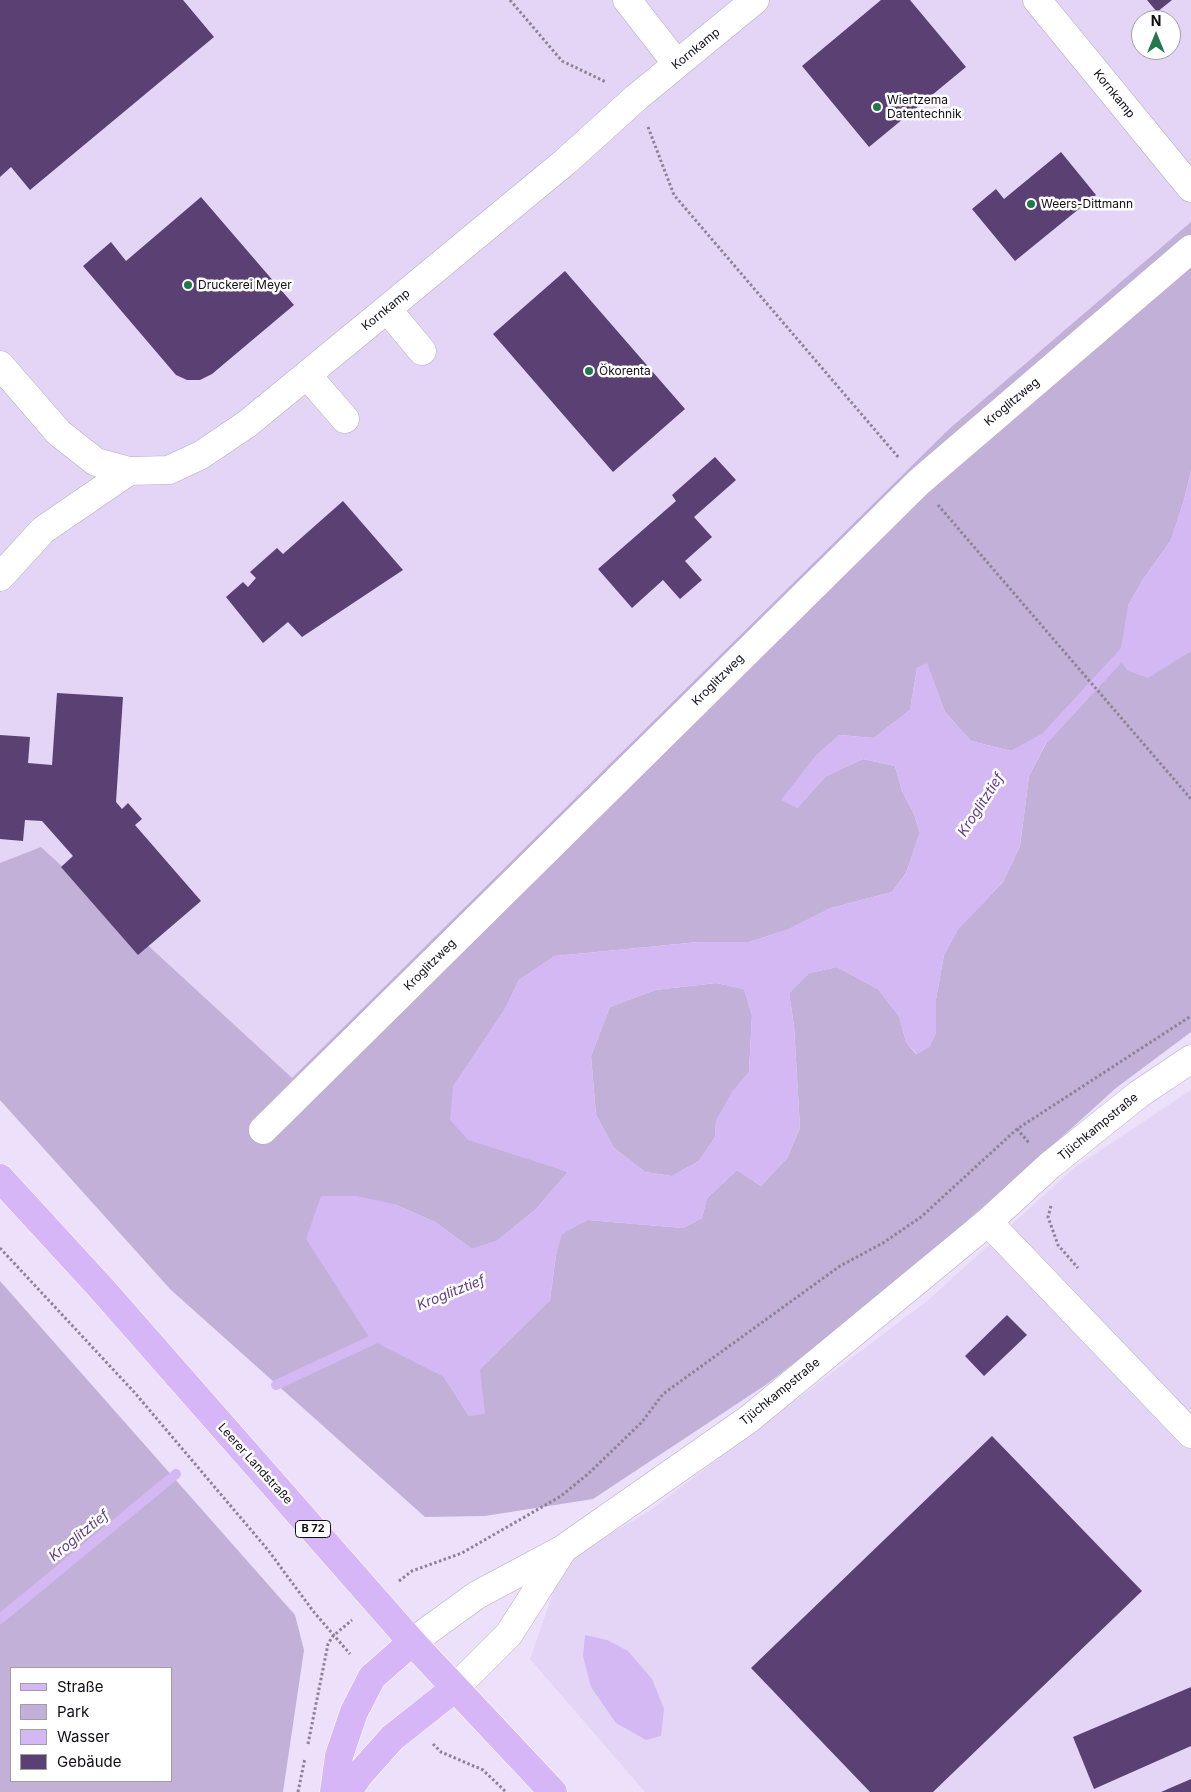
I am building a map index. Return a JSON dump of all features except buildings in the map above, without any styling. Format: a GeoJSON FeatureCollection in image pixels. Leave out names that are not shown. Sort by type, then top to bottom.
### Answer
{"type":"FeatureCollection","features":[{"type":"Feature","properties":{"kind":"main road","name":"Leerer Landstraße"},"geometry":{"type":"LineString","coordinates":[[0,1178],[101,1288],[412,1642],[553,1792]]}},
{"type":"Feature","properties":{"kind":"main road"},"geometry":{"type":"LineString","coordinates":[[334,1792],[338,1756],[354,1712],[372,1677],[412,1642]]}},
{"type":"Feature","properties":{"kind":"main road"},"geometry":{"type":"LineString","coordinates":[[348,1792],[360,1774],[392,1738],[455,1688]]}},
{"type":"Feature","properties":{"kind":"street"},"geometry":{"type":"LineString","coordinates":[[627,0],[677,64]]}},
{"type":"Feature","properties":{"kind":"street","name":"Kornkamp"},"geometry":{"type":"LineString","coordinates":[[0,365],[59,433],[96,462],[129,471],[169,470],[202,455],[247,424],[307,375],[565,162],[677,64],[755,0]]}},
{"type":"Feature","properties":{"kind":"street","name":"Kornkamp"},"geometry":{"type":"LineString","coordinates":[[1036,0],[1191,188]]}},
{"type":"Feature","properties":{"kind":"street","name":"Kroglitzweg"},"geometry":{"type":"LineString","coordinates":[[263,1130],[919,482],[1191,249]]}},
{"type":"Feature","properties":{"kind":"street"},"geometry":{"type":"LineString","coordinates":[[387,309],[422,351]]}},
{"type":"Feature","properties":{"kind":"street"},"geometry":{"type":"LineString","coordinates":[[307,375],[345,419]]}},
{"type":"Feature","properties":{"kind":"street"},"geometry":{"type":"LineString","coordinates":[[0,577],[43,530],[129,471]]}},
{"type":"Feature","properties":{"kind":"street","name":"Tjüchkampstraße"},"geometry":{"type":"LineString","coordinates":[[412,1642],[477,1595],[563,1549],[749,1418],[988,1222],[1049,1166],[1138,1094],[1191,1059]]}},
{"type":"Feature","properties":{"kind":"street"},"geometry":{"type":"LineString","coordinates":[[988,1222],[1191,1434]]}},
{"type":"Feature","properties":{"kind":"street","name":"Tjüchkampstraße"},"geometry":{"type":"LineString","coordinates":[[455,1688],[509,1634],[563,1549]]}},
{"type":"Feature","properties":{"kind":"path"},"geometry":{"type":"LineString","coordinates":[[510,0],[562,61]]}},
{"type":"Feature","properties":{"kind":"path"},"geometry":{"type":"LineString","coordinates":[[674,195],[1191,799]]}},
{"type":"Feature","properties":{"kind":"path"},"geometry":{"type":"LineString","coordinates":[[308,1746],[328,1644],[333,1636],[412,1571],[462,1553],[560,1496],[588,1474],[642,1422],[663,1394],[840,1266],[883,1243],[922,1217],[1017,1129],[1191,1016]]}},
{"type":"Feature","properties":{"kind":"path"},"geometry":{"type":"LineString","coordinates":[[1017,1129],[1064,1181],[1053,1201],[1048,1217],[1050,1228],[1058,1245],[1081,1271]]}},
{"type":"Feature","properties":{"kind":"path"},"geometry":{"type":"LineString","coordinates":[[0,1248],[135,1393],[268,1550],[333,1636],[372,1677]]}},
{"type":"Feature","properties":{"kind":"path"},"geometry":{"type":"LineString","coordinates":[[413,1722],[441,1752],[483,1770],[506,1792]]}},
{"type":"Feature","properties":{"kind":"path"},"geometry":{"type":"LineString","coordinates":[[298,1792],[306,1755]]}},
{"type":"Feature","properties":{"kind":"shaded area"},"geometry":{"type":"Polygon","coordinates":[[[0,0],[1191,0],[1191,249],[266,1128],[0,898],[0,0]]]}},
{"type":"Feature","properties":{"kind":"shaded area"},"geometry":{"type":"Polygon","coordinates":[[[1191,1090],[1191,1792],[645,1792],[530,1659],[564,1561],[648,1512],[927,1301],[1074,1168],[1191,1090]]]}},
{"type":"Feature","properties":{"kind":"green space"},"geometry":{"type":"Polygon","coordinates":[[[1191,222],[1191,471],[1171,540],[1142,581],[1128,606],[1182,656],[1191,651],[1191,1032],[1116,1088],[1020,1175],[875,1300],[767,1384],[593,1499],[485,1516],[425,1517],[171,1290],[0,1100],[0,863],[41,847],[292,1078],[948,430],[1191,222]],[[927,664],[917,668],[910,710],[874,738],[839,735],[797,808],[826,776],[863,759],[895,766],[902,791],[914,814],[920,833],[906,873],[892,892],[831,908],[787,930],[749,942],[699,942],[555,956],[519,980],[505,1009],[453,1087],[528,1158],[568,1172],[536,1209],[497,1241],[472,1249],[435,1222],[394,1204],[444,1377],[469,1416],[480,1369],[550,1300],[561,1234],[587,1220],[683,1228],[702,1218],[707,1198],[737,1170],[761,1186],[787,1158],[800,1128],[794,1026],[789,993],[809,973],[837,967],[878,989],[899,1016],[906,1042],[916,1054],[929,1047],[936,1033],[936,999],[944,955],[958,929],[1003,882],[1020,846],[1029,776],[1054,728],[1011,751],[971,741],[945,712],[927,664]]]}},
{"type":"Feature","properties":{"kind":"green space"},"geometry":{"type":"Polygon","coordinates":[[[716,983],[744,989],[752,1015],[749,1072],[732,1093],[716,1121],[715,1137],[699,1161],[672,1176],[645,1172],[614,1148],[596,1115],[591,1056],[610,1007],[655,990],[716,983]]]}},
{"type":"Feature","properties":{"kind":"green space"},"geometry":{"type":"Polygon","coordinates":[[[0,1281],[295,1615],[304,1650],[283,1792],[0,1792],[0,1281]]]}},
{"type":"Feature","properties":{"kind":"water"},"geometry":{"type":"Polygon","coordinates":[[[1191,471],[1191,651],[1148,678],[1128,671],[1119,659],[1128,606],[1142,581],[1171,540],[1191,471]]]}},
{"type":"Feature","properties":{"kind":"water"},"geometry":{"type":"Polygon","coordinates":[[[927,663],[945,712],[971,741],[1011,751],[1054,727],[1029,776],[1020,846],[1003,882],[958,929],[944,955],[936,999],[936,1033],[929,1047],[917,1054],[906,1042],[899,1016],[878,989],[837,967],[809,973],[789,993],[794,1026],[800,1128],[787,1158],[761,1186],[737,1170],[707,1198],[702,1218],[683,1228],[587,1220],[562,1234],[556,1255],[550,1300],[480,1369],[485,1414],[469,1416],[444,1377],[371,1340],[306,1239],[321,1196],[356,1196],[394,1204],[435,1222],[472,1249],[497,1241],[536,1209],[568,1172],[468,1140],[450,1120],[453,1087],[505,1009],[519,980],[555,956],[699,942],[749,942],[787,930],[831,908],[892,892],[906,873],[920,833],[914,814],[902,791],[895,766],[863,759],[826,776],[797,808],[781,800],[817,754],[839,735],[874,738],[910,710],[917,668],[927,663]],[[716,983],[655,990],[610,1007],[591,1056],[596,1115],[614,1148],[645,1172],[672,1176],[699,1161],[715,1137],[716,1121],[732,1092],[749,1072],[752,1015],[744,989],[716,983]]]}},
{"type":"Feature","properties":{"kind":"water"},"geometry":{"type":"Polygon","coordinates":[[[585,1635],[607,1640],[628,1651],[652,1679],[664,1709],[661,1736],[646,1740],[616,1723],[591,1687],[583,1656],[585,1635]]]}},
{"type":"Feature","properties":{"kind":"waterway","name":"Kroglitztief"},"geometry":{"type":"LineString","coordinates":[[1046,737],[1128,648]]}},
{"type":"Feature","properties":{"kind":"waterway","name":"Kroglitztief"},"geometry":{"type":"LineString","coordinates":[[276,1385],[383,1335]]}},
{"type":"Feature","properties":{"kind":"waterway","name":"Kroglitztief"},"geometry":{"type":"LineString","coordinates":[[0,1619],[176,1474]]}},
{"type":"Feature","properties":{"kind":"place","name":"Wiertzema Datentechnik"},"geometry":{"type":"Point","coordinates":[877,107]}},
{"type":"Feature","properties":{"kind":"place","name":"Weers-Dittmann"},"geometry":{"type":"Point","coordinates":[1031,204]}},
{"type":"Feature","properties":{"kind":"place","name":"Druckerei Meyer"},"geometry":{"type":"Point","coordinates":[188,285]}},
{"type":"Feature","properties":{"kind":"place","name":"Ökorenta"},"geometry":{"type":"Point","coordinates":[589,371]}}]}
